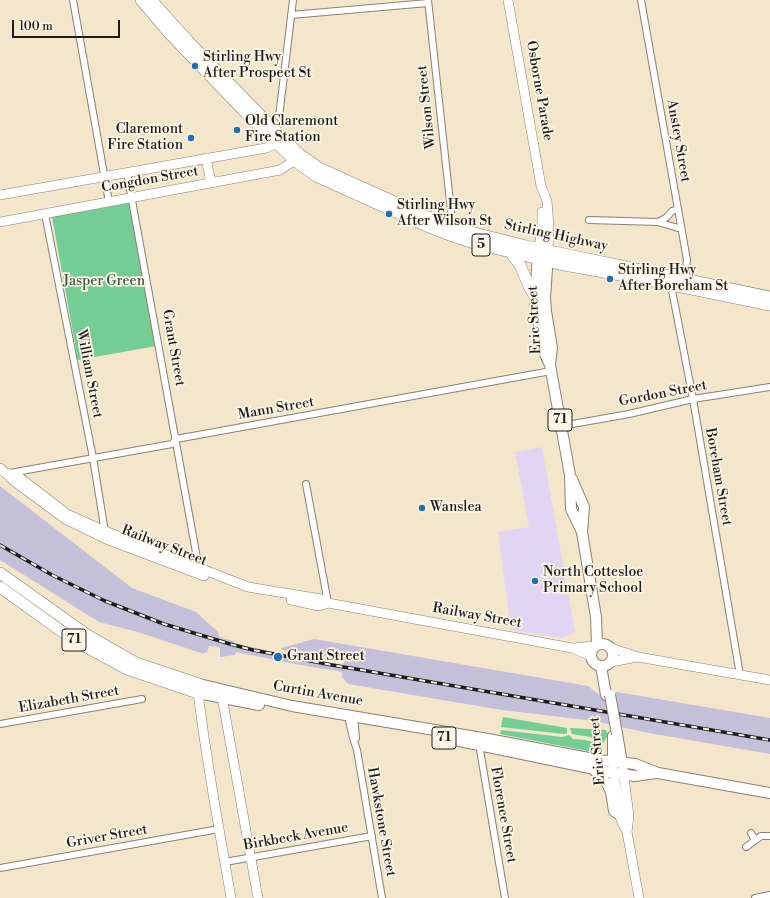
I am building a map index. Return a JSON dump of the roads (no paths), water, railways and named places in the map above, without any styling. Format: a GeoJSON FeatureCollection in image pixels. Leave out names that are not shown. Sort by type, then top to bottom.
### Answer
{"type":"FeatureCollection","features":[{"type":"Feature","properties":{"kind":"highway","name":"Stirling Highway"},"geometry":{"type":"LineString","coordinates":[[141,0],[170,34],[316,176],[452,236],[510,253],[543,255],[685,283],[770,297]]}},
{"type":"Feature","properties":{"kind":"highway","name":"Stirling Highway"},"geometry":{"type":"LineString","coordinates":[[151,0],[279,139]]}},
{"type":"Feature","properties":{"kind":"highway","name":"Stirling Highway"},"geometry":{"type":"LineString","coordinates":[[297,157],[445,224],[543,255],[672,288],[685,283],[770,305]]}},
{"type":"Feature","properties":{"kind":"highway","name":"71"},"geometry":{"type":"LineString","coordinates":[[510,253],[520,264],[535,297]]}},
{"type":"Feature","properties":{"kind":"highway","name":"Curtin Avenue"},"geometry":{"type":"LineString","coordinates":[[0,573],[86,635],[136,663],[199,689]]}},
{"type":"Feature","properties":{"kind":"highway","name":"Curtin Avenue"},"geometry":{"type":"LineString","coordinates":[[0,587],[75,641],[127,669],[199,689]]}},
{"type":"Feature","properties":{"kind":"main road","name":"Eric Street"},"geometry":{"type":"LineString","coordinates":[[543,255],[535,297],[543,350],[551,368]]}},
{"type":"Feature","properties":{"kind":"main road","name":"Eric Street"},"geometry":{"type":"LineString","coordinates":[[543,255],[546,311],[552,348],[551,368],[570,475],[570,509],[582,532],[596,617],[599,648]]}},
{"type":"Feature","properties":{"kind":"main road","name":"71"},"geometry":{"type":"LineString","coordinates":[[599,648],[613,655],[606,665],[595,664],[599,648]]}},
{"type":"Feature","properties":{"kind":"main road","name":"Eric Street"},"geometry":{"type":"LineString","coordinates":[[606,665],[608,695],[618,762]]}},
{"type":"Feature","properties":{"kind":"main road","name":"Curtin Avenue"},"geometry":{"type":"LineString","coordinates":[[199,689],[292,706],[352,719],[478,741],[634,764],[658,773],[770,793]]}},
{"type":"Feature","properties":{"kind":"main road","name":"Curtin Avenue"},"geometry":{"type":"LineString","coordinates":[[478,741],[618,774],[635,776],[658,773]]}},
{"type":"Feature","properties":{"kind":"main road"},"geometry":{"type":"LineString","coordinates":[[593,769],[606,783],[611,792],[614,811],[620,815]]}},
{"type":"Feature","properties":{"kind":"street"},"geometry":{"type":"LineString","coordinates":[[73,0],[109,202]]}},
{"type":"Feature","properties":{"kind":"street"},"geometry":{"type":"LineString","coordinates":[[279,117],[293,0]]}},
{"type":"Feature","properties":{"kind":"street","name":"Osborne Parade"},"geometry":{"type":"LineString","coordinates":[[508,0],[541,186],[547,201],[548,212],[543,255]]}},
{"type":"Feature","properties":{"kind":"street","name":"Anstey Street"},"geometry":{"type":"LineString","coordinates":[[641,0],[687,260],[685,283]]}},
{"type":"Feature","properties":{"kind":"street"},"geometry":{"type":"LineString","coordinates":[[291,15],[428,2]]}},
{"type":"Feature","properties":{"kind":"street","name":"Wilson Street"},"geometry":{"type":"LineString","coordinates":[[428,2],[451,211]]}},
{"type":"Feature","properties":{"kind":"street","name":"Congdon Street"},"geometry":{"type":"LineString","coordinates":[[0,195],[266,148],[279,139]]}},
{"type":"Feature","properties":{"kind":"street","name":"Congdon Street"},"geometry":{"type":"LineString","coordinates":[[0,222],[280,170],[297,157]]}},
{"type":"Feature","properties":{"kind":"street"},"geometry":{"type":"LineString","coordinates":[[206,158],[211,183]]}},
{"type":"Feature","properties":{"kind":"street","name":"Grant Street"},"geometry":{"type":"LineString","coordinates":[[127,173],[200,571]]}},
{"type":"Feature","properties":{"kind":"street"},"geometry":{"type":"LineString","coordinates":[[658,222],[667,217],[672,211],[678,209]]}},
{"type":"Feature","properties":{"kind":"street","name":"William Street"},"geometry":{"type":"LineString","coordinates":[[45,214],[93,458],[106,535]]}},
{"type":"Feature","properties":{"kind":"street"},"geometry":{"type":"LineString","coordinates":[[590,220],[658,222],[681,228]]}},
{"type":"Feature","properties":{"kind":"street","name":"Boreham Street"},"geometry":{"type":"LineString","coordinates":[[672,288],[693,399],[740,675]]}},
{"type":"Feature","properties":{"kind":"street","name":"Mann Street"},"geometry":{"type":"LineString","coordinates":[[3,471],[93,458],[172,444],[176,439],[551,368]]}},
{"type":"Feature","properties":{"kind":"street","name":"Gordon Street"},"geometry":{"type":"LineString","coordinates":[[561,426],[629,414],[693,399],[770,387]]}},
{"type":"Feature","properties":{"kind":"street","name":"Railway Street"},"geometry":{"type":"LineString","coordinates":[[3,471],[15,482],[65,519],[86,530],[106,535],[200,571],[249,593],[319,606],[328,603],[572,648],[599,648],[638,657],[770,680]]}},
{"type":"Feature","properties":{"kind":"street"},"geometry":{"type":"LineString","coordinates":[[306,484],[328,603]]}},
{"type":"Feature","properties":{"kind":"street","name":"Railway Street"},"geometry":{"type":"LineString","coordinates":[[606,665],[638,657]]}},
{"type":"Feature","properties":{"kind":"street"},"geometry":{"type":"LineString","coordinates":[[199,689],[204,737],[231,898]]}},
{"type":"Feature","properties":{"kind":"street"},"geometry":{"type":"LineString","coordinates":[[222,694],[258,898]]}},
{"type":"Feature","properties":{"kind":"street","name":"Elizabeth Street"},"geometry":{"type":"LineString","coordinates":[[0,724],[142,699]]}},
{"type":"Feature","properties":{"kind":"street","name":"Hawkstone Street"},"geometry":{"type":"LineString","coordinates":[[352,719],[382,898]]}},
{"type":"Feature","properties":{"kind":"street","name":"Florence Street"},"geometry":{"type":"LineString","coordinates":[[478,741],[506,898]]}},
{"type":"Feature","properties":{"kind":"street","name":"Eric Street"},"geometry":{"type":"LineString","coordinates":[[618,762],[620,815],[627,832],[639,898]]}},
{"type":"Feature","properties":{"kind":"street","name":"Eric Street"},"geometry":{"type":"LineString","coordinates":[[618,774],[629,816],[627,832]]}},
{"type":"Feature","properties":{"kind":"street","name":"Griver Street"},"geometry":{"type":"LineString","coordinates":[[0,868],[219,829]]}},
{"type":"Feature","properties":{"kind":"street"},"geometry":{"type":"LineString","coordinates":[[751,833],[756,840]]}},
{"type":"Feature","properties":{"kind":"street","name":"Birkbeck Avenue"},"geometry":{"type":"LineString","coordinates":[[225,862],[372,836]]}},
{"type":"Feature","properties":{"kind":"street"},"geometry":{"type":"LineString","coordinates":[[746,847],[761,836],[770,836]]}},
{"type":"Feature","properties":{"kind":"street"},"geometry":{"type":"LineString","coordinates":[[755,898],[770,895]]}},
{"type":"Feature","properties":{"kind":"railway"},"geometry":{"type":"LineString","coordinates":[[0,545],[52,575],[105,601],[164,624],[253,650],[332,665],[770,740]]}},
{"type":"Feature","properties":{"kind":"place","name":"Stirling Hwy After Prospect St"},"geometry":{"type":"Point","coordinates":[195,66]}},
{"type":"Feature","properties":{"kind":"place","name":"Old Claremont Fire Station"},"geometry":{"type":"Point","coordinates":[237,130]}},
{"type":"Feature","properties":{"kind":"place","name":"Claremont Fire Station"},"geometry":{"type":"Point","coordinates":[191,138]}},
{"type":"Feature","properties":{"kind":"place","name":"Stirling Hwy After Wilson St"},"geometry":{"type":"Point","coordinates":[389,214]}},
{"type":"Feature","properties":{"kind":"place","name":"Stirling Hwy After Boreham St"},"geometry":{"type":"Point","coordinates":[610,279]}},
{"type":"Feature","properties":{"kind":"place","name":"Wanslea"},"geometry":{"type":"Point","coordinates":[422,508]}},
{"type":"Feature","properties":{"kind":"place","name":"North Cottesloe Primary School"},"geometry":{"type":"Point","coordinates":[535,581]}},
{"type":"Feature","properties":{"kind":"place","name":"Grant Street"},"geometry":{"type":"Point","coordinates":[278,657]}},
{"type":"Feature","properties":{"kind":"park label","name":"Jasper Green"},"geometry":{"type":"Point","coordinates":[104,282]}}]}
